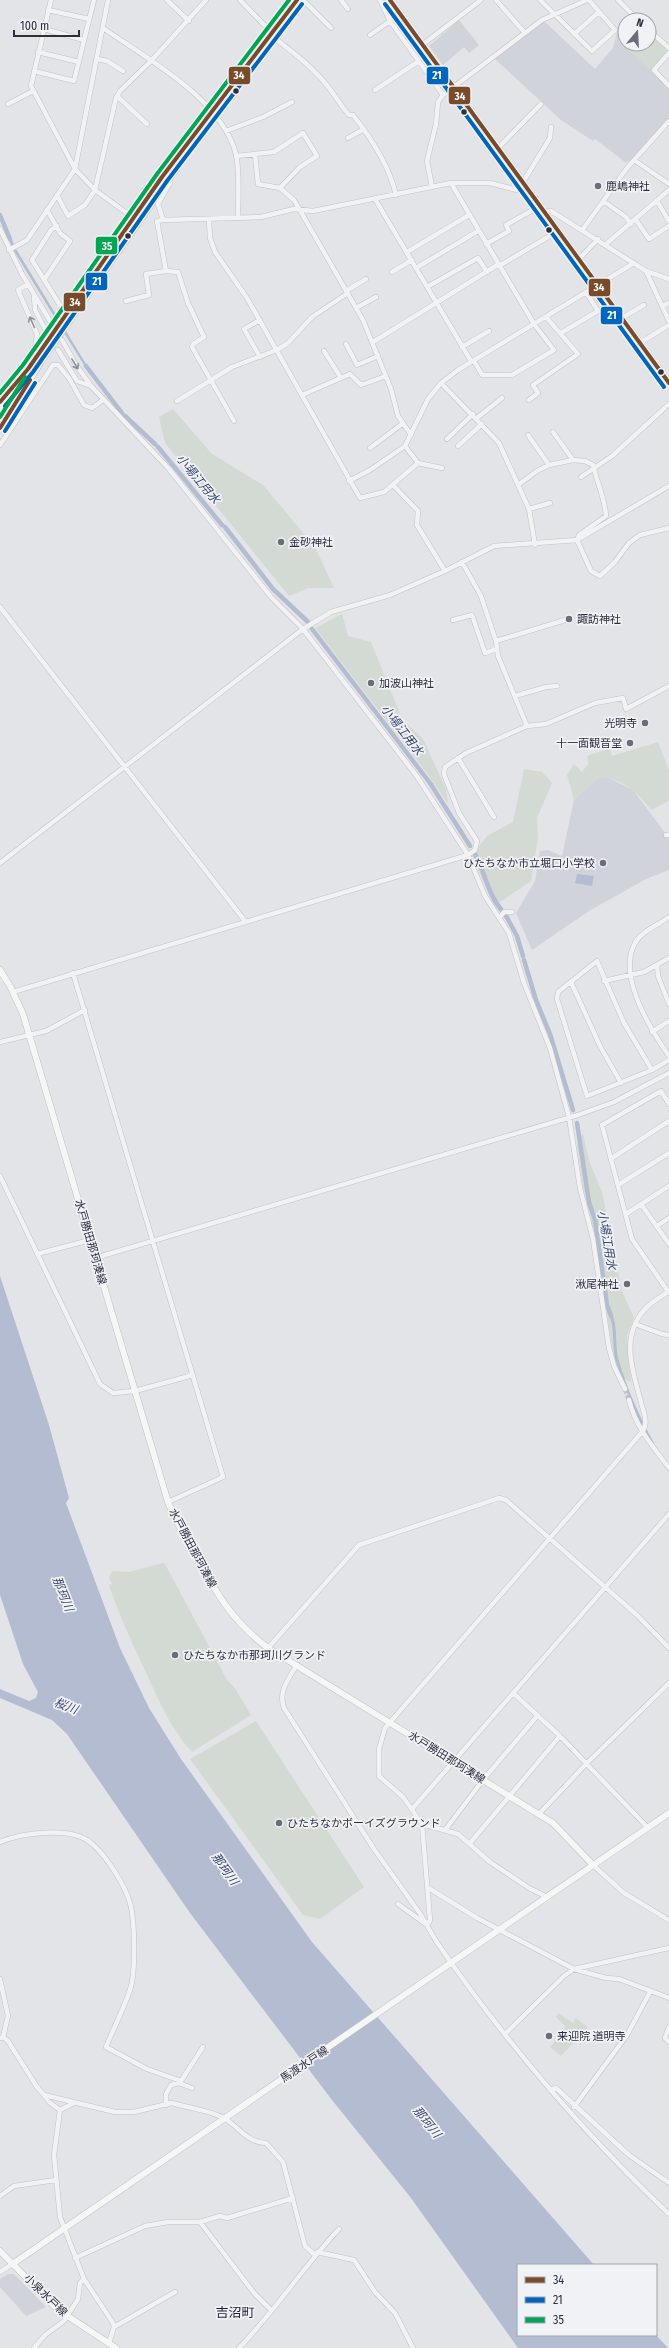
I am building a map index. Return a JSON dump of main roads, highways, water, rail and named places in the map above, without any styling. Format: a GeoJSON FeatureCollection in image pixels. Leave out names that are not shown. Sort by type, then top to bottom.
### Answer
{"type":"FeatureCollection","features":[{"type":"Feature","properties":{"kind":"highway"},"geometry":{"type":"LineString","coordinates":[[0,408],[206,118],[297,0]]}},
{"type":"Feature","properties":{"kind":"highway"},"geometry":{"type":"LineString","coordinates":[[0,428],[38,366],[135,219],[167,180],[212,117],[212,112]]}},
{"type":"Feature","properties":{"kind":"highway"},"geometry":{"type":"LineString","coordinates":[[0,419],[38,366]]}},
{"type":"Feature","properties":{"kind":"highway"},"geometry":{"type":"LineString","coordinates":[[0,402],[28,369]]}},
{"type":"Feature","properties":{"kind":"main road"},"geometry":{"type":"LineString","coordinates":[[390,0],[669,382]]}},
{"type":"Feature","properties":{"kind":"main road","name":"水戸勝田那珂湊線"},"geometry":{"type":"LineString","coordinates":[[0,970],[13,992],[30,1035],[168,1502],[178,1526],[221,1601],[244,1629],[268,1648],[391,1722],[560,1828],[593,1865]]}},
{"type":"Feature","properties":{"kind":"main road"},"geometry":{"type":"LineString","coordinates":[[593,1865],[669,1813]]}},
{"type":"Feature","properties":{"kind":"main road","name":"馬渡水戸線"},"geometry":{"type":"LineString","coordinates":[[14,2263],[593,1865]]}},
{"type":"Feature","properties":{"kind":"main road","name":"小泉水戸線"},"geometry":{"type":"LineString","coordinates":[[0,2251],[14,2263],[51,2304],[116,2348]]}},
{"type":"Feature","properties":{"kind":"water"},"geometry":{"type":"Polygon","coordinates":[[[10,235],[16,249],[89,369],[87,370],[14,251],[7,236],[10,235]]]}},
{"type":"Feature","properties":{"kind":"water"},"geometry":{"type":"Polygon","coordinates":[[[577,874],[594,876],[592,886],[575,883],[577,874]]]}},
{"type":"Feature","properties":{"kind":"water"},"geometry":{"type":"Polygon","coordinates":[[[0,1276],[49,1425],[69,1498],[66,1503],[120,1648],[149,1708],[181,1759],[312,1942],[593,2264],[517,2264],[517,2336],[657,2336],[668,2348],[518,2348],[411,2198],[332,2100],[190,1913],[67,1734],[52,1720],[0,1698],[0,1689],[29,1701],[36,1698],[38,1692],[23,1664],[0,1595],[0,1276]]]}},
{"type":"Feature","properties":{"kind":"water"},"geometry":{"type":"Polygon","coordinates":[[[611,1310],[615,1324],[618,1355],[622,1371],[634,1403],[654,1443],[651,1443],[636,1414],[616,1362],[612,1324],[608,1311],[611,1310]]]}},
{"type":"Feature","properties":{"kind":"waterway","name":"小場江用水"},"geometry":{"type":"LineString","coordinates":[[0,215],[10,239]]}},
{"type":"Feature","properties":{"kind":"waterway","name":"小場江用水"},"geometry":{"type":"LineString","coordinates":[[86,366],[122,413]]}},
{"type":"Feature","properties":{"kind":"waterway","name":"小場江用水"},"geometry":{"type":"LineString","coordinates":[[125,416],[155,444]]}},
{"type":"Feature","properties":{"kind":"waterway","name":"小場江用水"},"geometry":{"type":"LineString","coordinates":[[158,447],[222,525]]}},
{"type":"Feature","properties":{"kind":"waterway","name":"小場江用水"},"geometry":{"type":"LineString","coordinates":[[225,527],[273,589],[308,622]]}},
{"type":"Feature","properties":{"kind":"waterway","name":"小場江用水"},"geometry":{"type":"LineString","coordinates":[[312,629],[430,783],[470,846]]}},
{"type":"Feature","properties":{"kind":"waterway","name":"小場江用水"},"geometry":{"type":"LineString","coordinates":[[475,854],[493,898],[503,912]]}},
{"type":"Feature","properties":{"kind":"waterway","name":"小場江用水"},"geometry":{"type":"LineString","coordinates":[[505,914],[517,936],[523,956]]}},
{"type":"Feature","properties":{"kind":"waterway","name":"小場江用水"},"geometry":{"type":"LineString","coordinates":[[524,960],[536,1000],[550,1034],[573,1110]]}},
{"type":"Feature","properties":{"kind":"waterway","name":"小場江用水"},"geometry":{"type":"LineString","coordinates":[[577,1123],[589,1202],[595,1220],[607,1305],[611,1316]]}},
{"type":"Feature","properties":{"kind":"tunnel"},"geometry":{"type":"LineString","coordinates":[[625,1389],[629,1400]]}},
{"type":"Feature","properties":{"kind":"place","name":"鹿嶋神社"},"geometry":{"type":"Point","coordinates":[598,186]}},
{"type":"Feature","properties":{"kind":"place","name":"金砂神社"},"geometry":{"type":"Point","coordinates":[281,542]}},
{"type":"Feature","properties":{"kind":"place","name":"諏訪神社"},"geometry":{"type":"Point","coordinates":[569,619]}},
{"type":"Feature","properties":{"kind":"place","name":"加波山神社"},"geometry":{"type":"Point","coordinates":[371,683]}},
{"type":"Feature","properties":{"kind":"place","name":"光明寺"},"geometry":{"type":"Point","coordinates":[645,723]}},
{"type":"Feature","properties":{"kind":"place","name":"十一面観音堂"},"geometry":{"type":"Point","coordinates":[630,743]}},
{"type":"Feature","properties":{"kind":"place","name":"ひたちなか市立堀口小学校"},"geometry":{"type":"Point","coordinates":[603,863]}},
{"type":"Feature","properties":{"kind":"place","name":"湫尾神社"},"geometry":{"type":"Point","coordinates":[627,1284]}},
{"type":"Feature","properties":{"kind":"place","name":"ひたちなか市那珂川グランド"},"geometry":{"type":"Point","coordinates":[175,1655]}},
{"type":"Feature","properties":{"kind":"place","name":"ひたちなかボーイズグラウンド"},"geometry":{"type":"Point","coordinates":[279,1823]}},
{"type":"Feature","properties":{"kind":"place","name":"来迎院 道明寺"},"geometry":{"type":"Point","coordinates":[549,2036]}},
{"type":"Feature","properties":{"kind":"district","name":"吉沼町"},"geometry":{"type":"Point","coordinates":[235,2312]}},
{"type":"Feature","properties":{"kind":"water label","name":"那珂川"},"geometry":{"type":"Point","coordinates":[63,1594]}},
{"type":"Feature","properties":{"kind":"water label","name":"桜川"},"geometry":{"type":"Point","coordinates":[66,1706]}},
{"type":"Feature","properties":{"kind":"water label","name":"那珂川"},"geometry":{"type":"Point","coordinates":[225,1869]}},
{"type":"Feature","properties":{"kind":"water label","name":"那珂川"},"geometry":{"type":"Point","coordinates":[427,2122]}}]}
